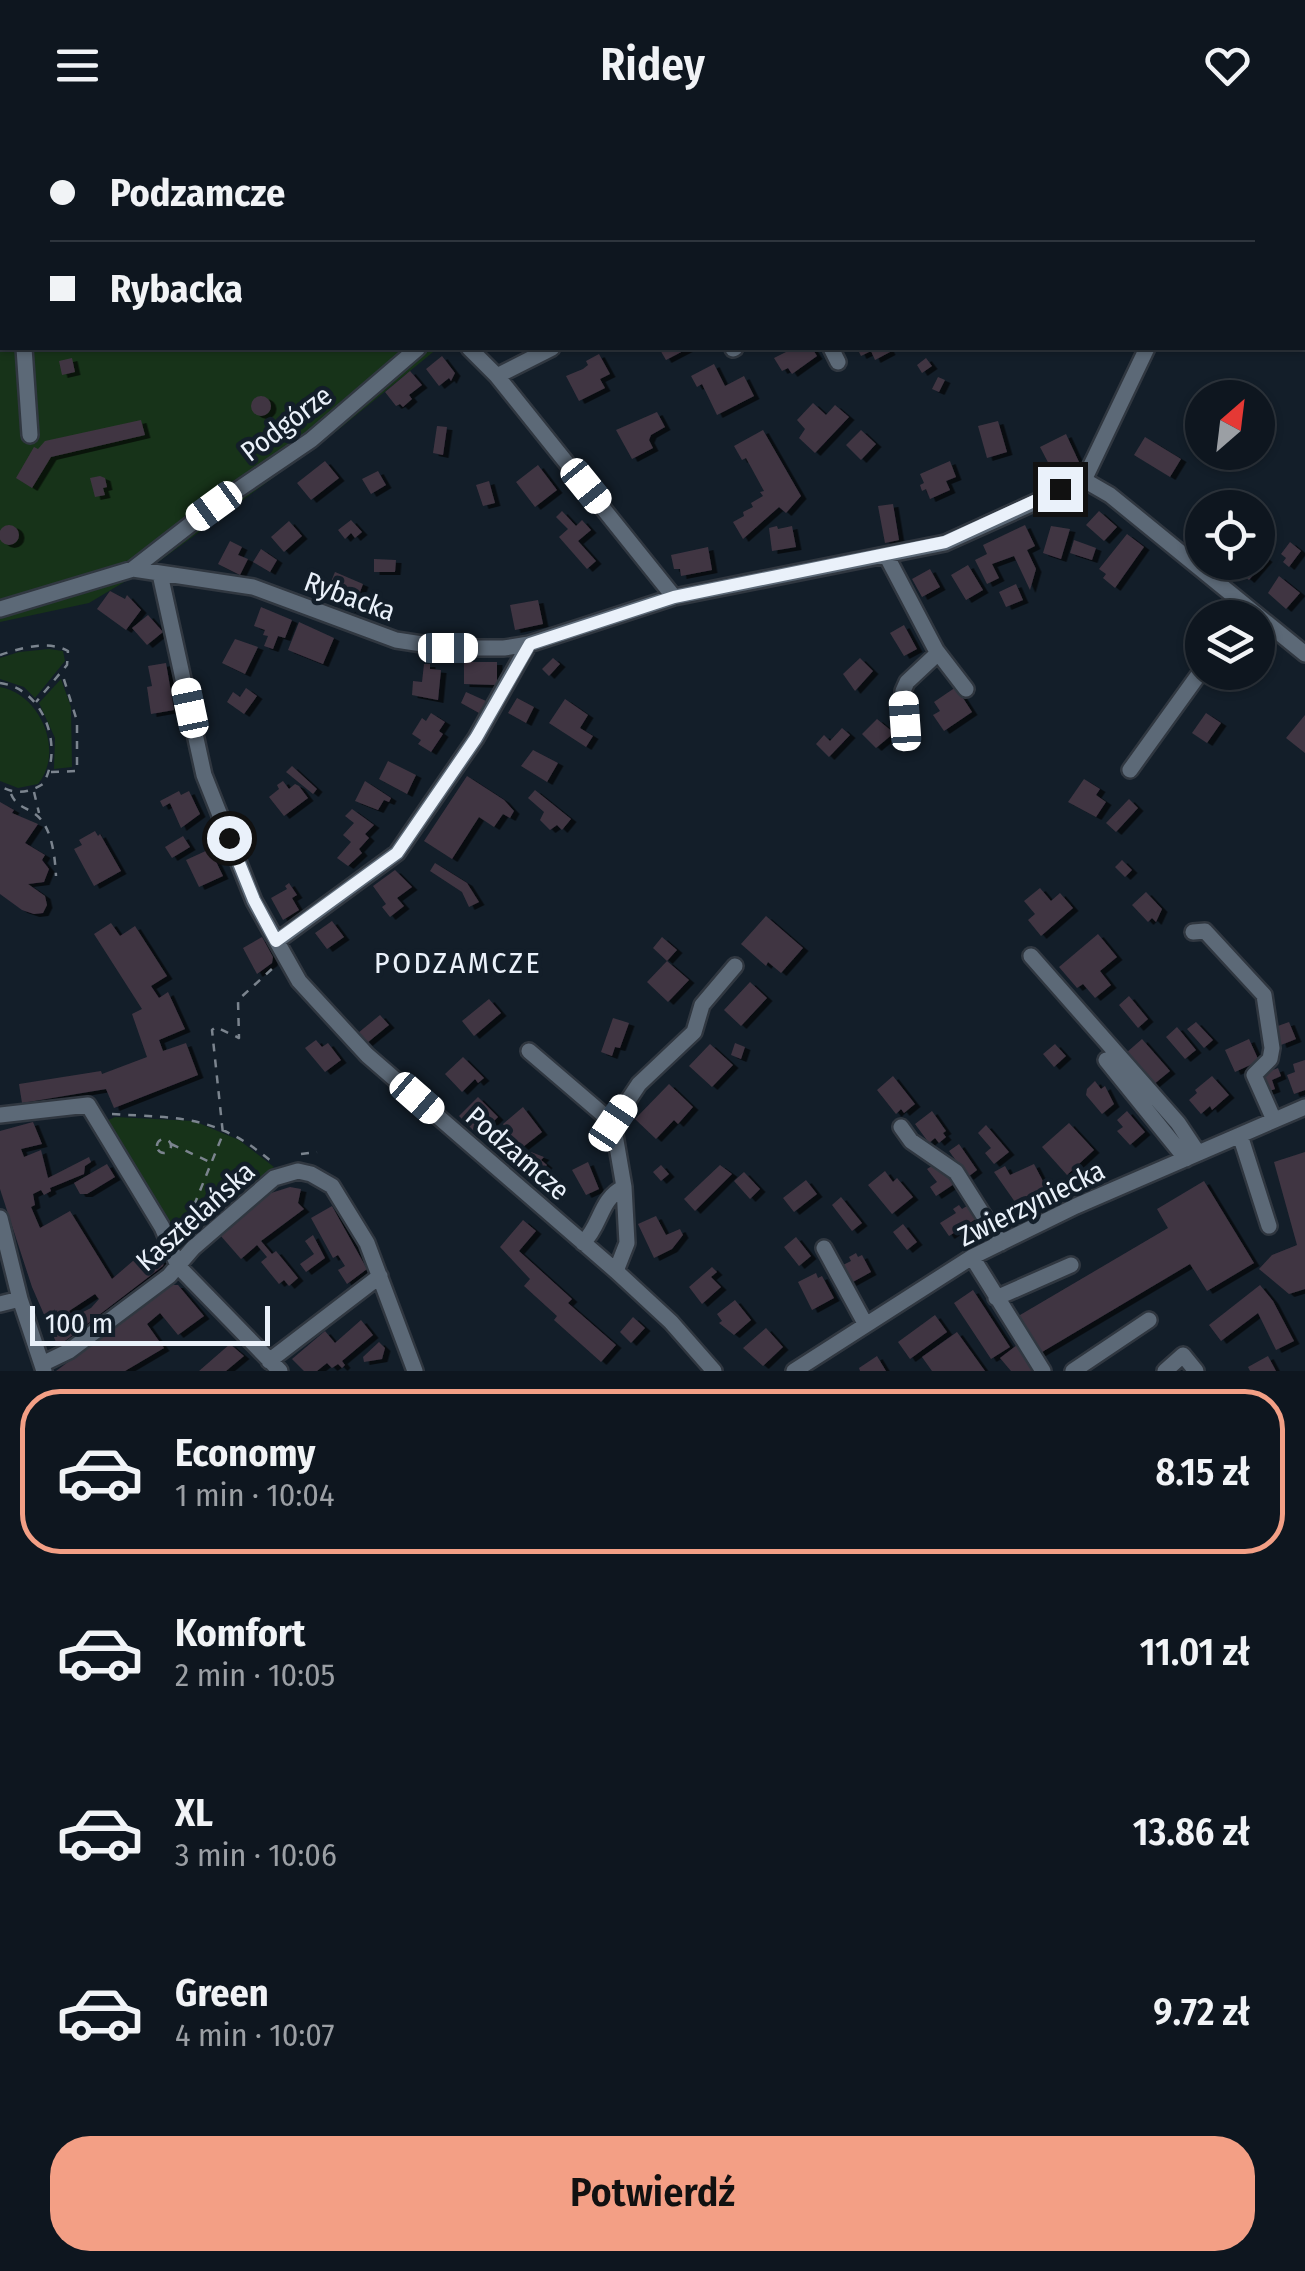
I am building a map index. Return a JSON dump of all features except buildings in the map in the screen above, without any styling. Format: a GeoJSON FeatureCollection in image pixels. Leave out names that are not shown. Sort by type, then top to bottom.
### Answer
{"type":"FeatureCollection","features":[{"type":"Feature","properties":{"kind":"street"},"geometry":{"type":"LineString","coordinates":[[24,350],[30,435]]}},
{"type":"Feature","properties":{"kind":"street","name":"Podgórze"},"geometry":{"type":"LineString","coordinates":[[133,569],[214,506],[311,440],[416,350]]}},
{"type":"Feature","properties":{"kind":"street"},"geometry":{"type":"LineString","coordinates":[[471,350],[497,376],[674,597]]}},
{"type":"Feature","properties":{"kind":"street"},"geometry":{"type":"LineString","coordinates":[[497,376],[548,350]]}},
{"type":"Feature","properties":{"kind":"street"},"geometry":{"type":"LineString","coordinates":[[1147,350],[1084,480],[1110,495],[1230,600]]}},
{"type":"Feature","properties":{"kind":"street","name":"Rybacka"},"geometry":{"type":"LineString","coordinates":[[133,569],[253,587],[396,640],[448,648],[504,648],[530,644],[674,597],[945,542],[1084,480]]}},
{"type":"Feature","properties":{"kind":"street"},"geometry":{"type":"LineString","coordinates":[[886,554],[938,653],[966,689]]}},
{"type":"Feature","properties":{"kind":"street"},"geometry":{"type":"LineString","coordinates":[[0,609],[133,569]]}},
{"type":"Feature","properties":{"kind":"street","name":"Podzamcze"},"geometry":{"type":"LineString","coordinates":[[160,574],[204,775],[254,900],[299,981],[367,1055],[616,1271],[671,1322],[714,1371]]}},
{"type":"Feature","properties":{"kind":"street"},"geometry":{"type":"LineString","coordinates":[[1275,633],[1305,654]]}},
{"type":"Feature","properties":{"kind":"street"},"geometry":{"type":"LineString","coordinates":[[276,941],[397,853],[476,738],[530,644]]}},
{"type":"Feature","properties":{"kind":"street"},"geometry":{"type":"LineString","coordinates":[[904,733],[903,690],[938,653]]}},
{"type":"Feature","properties":{"kind":"street"},"geometry":{"type":"LineString","coordinates":[[1130,770],[1188,690]]}},
{"type":"Feature","properties":{"kind":"street"},"geometry":{"type":"LineString","coordinates":[[1194,932],[1205,931],[1264,995],[1272,1048],[1270,1059],[1254,1074],[1274,1120]]}},
{"type":"Feature","properties":{"kind":"street"},"geometry":{"type":"LineString","coordinates":[[1031,956],[1178,1123],[1192,1156]]}},
{"type":"Feature","properties":{"kind":"street"},"geometry":{"type":"LineString","coordinates":[[613,1123],[639,1084],[694,1032],[702,1005],[735,966]]}},
{"type":"Feature","properties":{"kind":"street"},"geometry":{"type":"LineString","coordinates":[[529,1051],[613,1123],[624,1188],[627,1243],[616,1271]]}},
{"type":"Feature","properties":{"kind":"street"},"geometry":{"type":"LineString","coordinates":[[1106,1060],[1192,1156]]}},
{"type":"Feature","properties":{"kind":"street","name":"Zwierzyniecka"},"geometry":{"type":"LineString","coordinates":[[794,1371],[1001,1242],[1305,1107]]}},
{"type":"Feature","properties":{"kind":"street"},"geometry":{"type":"LineString","coordinates":[[0,1115],[92,1112],[162,1227],[178,1266],[274,1366],[380,1276]]}},
{"type":"Feature","properties":{"kind":"street"},"geometry":{"type":"LineString","coordinates":[[901,1127],[910,1141],[956,1172],[1001,1242]]}},
{"type":"Feature","properties":{"kind":"street"},"geometry":{"type":"LineString","coordinates":[[1240,1135],[1270,1226]]}},
{"type":"Feature","properties":{"kind":"street"},"geometry":{"type":"LineString","coordinates":[[282,1174],[311,1174],[332,1186],[367,1243],[409,1370]]}},
{"type":"Feature","properties":{"kind":"street","name":"Kasztelańska"},"geometry":{"type":"LineString","coordinates":[[43,1367],[178,1266],[193,1248],[282,1174]]}},
{"type":"Feature","properties":{"kind":"street"},"geometry":{"type":"LineString","coordinates":[[584,1243],[595,1231],[602,1206],[611,1194],[624,1188]]}},
{"type":"Feature","properties":{"kind":"street"},"geometry":{"type":"LineString","coordinates":[[0,1218],[20,1299],[43,1367]]}},
{"type":"Feature","properties":{"kind":"street"},"geometry":{"type":"LineString","coordinates":[[824,1248],[866,1325]]}},
{"type":"Feature","properties":{"kind":"street"},"geometry":{"type":"LineString","coordinates":[[972,1257],[1043,1371]]}},
{"type":"Feature","properties":{"kind":"street"},"geometry":{"type":"LineString","coordinates":[[996,1298],[1071,1265]]}},
{"type":"Feature","properties":{"kind":"street"},"geometry":{"type":"LineString","coordinates":[[0,1304],[20,1299]]}},
{"type":"Feature","properties":{"kind":"street"},"geometry":{"type":"LineString","coordinates":[[1073,1371],[1149,1320]]}},
{"type":"Feature","properties":{"kind":"street"},"geometry":{"type":"LineString","coordinates":[[1164,1371],[1183,1355],[1196,1371]]}},
{"type":"Feature","properties":{"kind":"path"},"geometry":{"type":"LineString","coordinates":[[0,654],[17,649],[62,647],[69,658],[35,703]]}},
{"type":"Feature","properties":{"kind":"path"},"geometry":{"type":"LineString","coordinates":[[49,772],[77,771],[77,721],[62,672]]}},
{"type":"Feature","properties":{"kind":"path"},"geometry":{"type":"LineString","coordinates":[[0,683],[19,689],[35,703],[50,730],[53,753],[44,784],[34,790],[10,792]]}},
{"type":"Feature","properties":{"kind":"path"},"geometry":{"type":"LineString","coordinates":[[0,786],[10,792],[15,803],[39,816]]}},
{"type":"Feature","properties":{"kind":"path"},"geometry":{"type":"LineString","coordinates":[[34,790],[39,816],[55,856],[56,876]]}},
{"type":"Feature","properties":{"kind":"path"},"geometry":{"type":"LineString","coordinates":[[182,1237],[224,1130],[212,1030],[216,1027],[239,1038],[238,1000],[273,969]]}},
{"type":"Feature","properties":{"kind":"path"},"geometry":{"type":"LineString","coordinates":[[92,1112],[194,1118],[224,1130],[263,1154],[282,1174]]}},
{"type":"Feature","properties":{"kind":"path"},"geometry":{"type":"LineString","coordinates":[[171,1144],[212,1162]]}},
{"type":"Feature","properties":{"kind":"green space"},"geometry":{"type":"Polygon","coordinates":[[[0,350],[436,350],[338,430],[161,560],[89,603],[0,622],[0,350]]]}},
{"type":"Feature","properties":{"kind":"green space"},"geometry":{"type":"Polygon","coordinates":[[[49,649],[63,651],[65,661],[35,698],[24,687],[0,679],[0,658],[49,649]]]}},
{"type":"Feature","properties":{"kind":"green space"},"geometry":{"type":"Polygon","coordinates":[[[61,679],[71,707],[72,767],[54,769],[55,738],[39,703],[61,679]]]}},
{"type":"Feature","properties":{"kind":"green space"},"geometry":{"type":"Polygon","coordinates":[[[0,687],[27,700],[44,726],[49,756],[38,784],[18,788],[0,781],[0,687]]]}},
{"type":"Feature","properties":{"kind":"green space"},"geometry":{"type":"Polygon","coordinates":[[[115,1117],[194,1121],[239,1140],[274,1167],[183,1242],[109,1129],[106,1121],[115,1117]]]}},
{"type":"Feature","properties":{"kind":"district","name":"PODZAMCZE"},"geometry":{"type":"Point","coordinates":[458,963]}},
{"type":"Feature","properties":{"kind":"route"},"geometry":{"type":"LineString","coordinates":[[229,838],[276,941],[397,853],[476,738],[530,644],[674,597],[945,542],[1060,489]]}}]}
